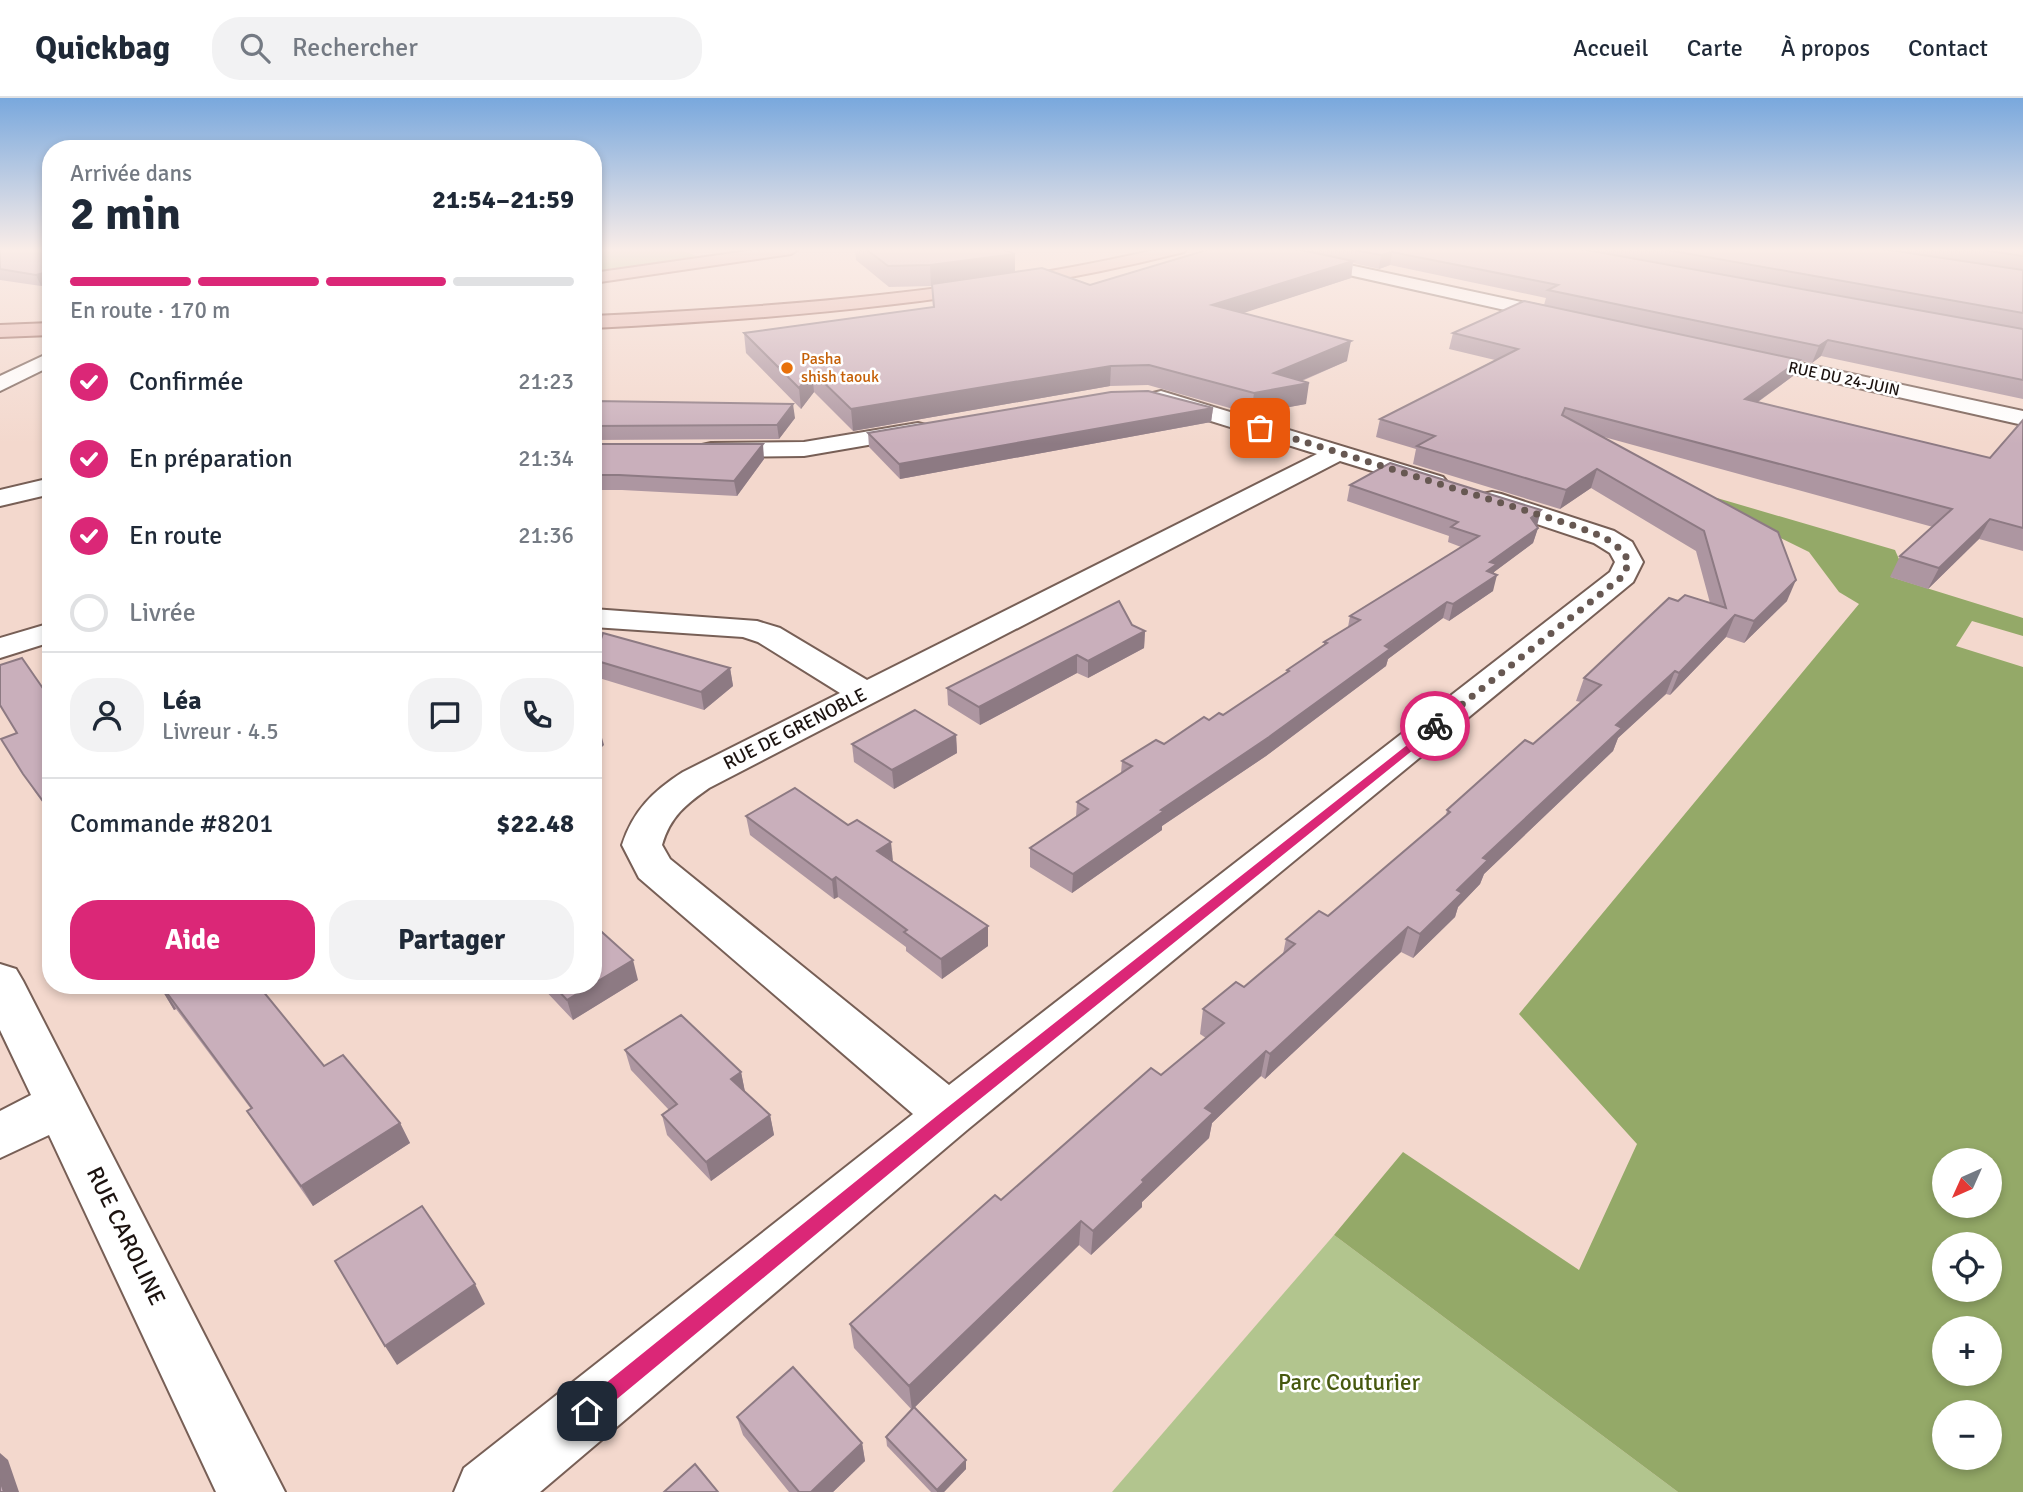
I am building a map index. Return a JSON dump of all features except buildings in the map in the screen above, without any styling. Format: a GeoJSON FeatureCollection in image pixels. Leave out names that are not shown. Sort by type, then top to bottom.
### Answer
{"type":"FeatureCollection","features":[{"type":"Feature","properties":{"kind":"main road"},"geometry":{"type":"LineString","coordinates":[[602,321],[714,314]]}},
{"type":"Feature","properties":{"kind":"main road"},"geometry":{"type":"LineString","coordinates":[[0,331],[42,329]]}},
{"type":"Feature","properties":{"kind":"street"},"geometry":{"type":"LineString","coordinates":[[1548,314],[1579,321]]}},
{"type":"Feature","properties":{"kind":"street","name":"RUE DU 24-JUIN"},"geometry":{"type":"LineString","coordinates":[[1724,353],[2023,418]]}},
{"type":"Feature","properties":{"kind":"street"},"geometry":{"type":"LineString","coordinates":[[0,384],[42,363]]}},
{"type":"Feature","properties":{"kind":"street"},"geometry":{"type":"LineString","coordinates":[[488,1492],[949,1115],[1623,576],[1629,562],[1622,548],[1604,537],[1575,526],[1182,403],[1137,394]]}},
{"type":"Feature","properties":{"kind":"street"},"geometry":{"type":"LineString","coordinates":[[686,450],[804,449],[944,426]]}},
{"type":"Feature","properties":{"kind":"street","name":"RUE DE GRENOBLE"},"geometry":{"type":"LineString","coordinates":[[949,1115],[654,868],[642,845],[648,824],[660,807],[696,780],[1339,453]]}},
{"type":"Feature","properties":{"kind":"street"},"geometry":{"type":"LineString","coordinates":[[0,498],[42,488]]}},
{"type":"Feature","properties":{"kind":"street"},"geometry":{"type":"LineString","coordinates":[[602,619],[746,628],[769,635],[865,693]]}},
{"type":"Feature","properties":{"kind":"street"},"geometry":{"type":"LineString","coordinates":[[0,648],[42,635]]}},
{"type":"Feature","properties":{"kind":"street","name":"RUE CAROLINE"},"geometry":{"type":"LineString","coordinates":[[0,981],[251,1492]]}},
{"type":"Feature","properties":{"kind":"street"},"geometry":{"type":"LineString","coordinates":[[0,1136],[61,1104]]}},
{"type":"Feature","properties":{"kind":"green space"},"geometry":{"type":"Polygon","coordinates":[[[1705,497],[1717,498],[1895,550],[1902,566],[1891,577],[2023,618],[2023,636],[1972,621],[1956,646],[2023,667],[2023,1492],[1678,1492],[1334,1235],[1403,1152],[1579,1270],[1637,1144],[1519,1014],[1859,604],[1839,592],[1809,552],[1705,501],[1705,497]]]}},
{"type":"Feature","properties":{"kind":"green space","name":"Parc Couturier"},"geometry":{"type":"Polygon","coordinates":[[[1334,1235],[1678,1492],[1112,1492],[1334,1235]]]}},
{"type":"Feature","properties":{"kind":"way so far"},"geometry":{"type":"LineString","coordinates":[[1260,428],[1575,526],[1604,537],[1622,548],[1629,562],[1623,576],[1435,726]]}},
{"type":"Feature","properties":{"kind":"place","name":"Pasha shish taouk"},"geometry":{"type":"Point","coordinates":[787,368]}},
{"type":"Feature","properties":{"kind":"route"},"geometry":{"type":"LineString","coordinates":[[587,1411],[949,1115],[1435,726]]}}]}
